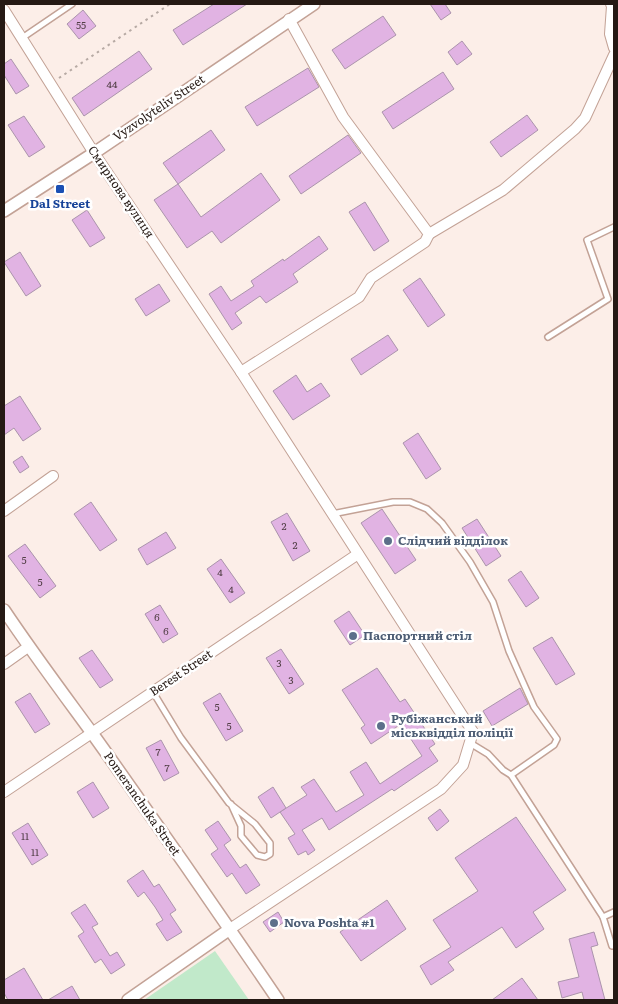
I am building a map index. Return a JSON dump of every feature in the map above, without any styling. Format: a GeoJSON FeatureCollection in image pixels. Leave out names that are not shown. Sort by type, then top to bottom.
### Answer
{"type":"FeatureCollection","features":[{"type":"Feature","properties":{"kind":"street","name":"Vyzvolyteliv Street"},"geometry":{"type":"LineString","coordinates":[[4,211],[314,4]]}},
{"type":"Feature","properties":{"kind":"street"},"geometry":{"type":"LineString","coordinates":[[611,4],[610,34],[614,48]]}},
{"type":"Feature","properties":{"kind":"street","name":"Смирнова вулиця"},"geometry":{"type":"LineString","coordinates":[[4,10],[94,152],[241,372],[473,732],[470,743]]}},
{"type":"Feature","properties":{"kind":"street"},"geometry":{"type":"LineString","coordinates":[[289,19],[343,116],[429,234]]}},
{"type":"Feature","properties":{"kind":"street"},"geometry":{"type":"LineString","coordinates":[[241,372],[360,297],[371,278],[425,242],[429,234],[503,190],[575,129],[585,118],[614,55]]}},
{"type":"Feature","properties":{"kind":"street"},"geometry":{"type":"LineString","coordinates":[[4,511],[53,476]]}},
{"type":"Feature","properties":{"kind":"street","name":"Berest Street"},"geometry":{"type":"LineString","coordinates":[[4,792],[358,554]]}},
{"type":"Feature","properties":{"kind":"street","name":"Pomeranchuka Street"},"geometry":{"type":"LineString","coordinates":[[4,610],[28,647],[92,733],[278,1000]]}},
{"type":"Feature","properties":{"kind":"street"},"geometry":{"type":"LineString","coordinates":[[4,664],[28,647]]}},
{"type":"Feature","properties":{"kind":"street"},"geometry":{"type":"LineString","coordinates":[[128,1000],[230,929],[441,789],[463,764],[470,743]]}},
{"type":"Feature","properties":{"kind":"lane"},"geometry":{"type":"LineString","coordinates":[[22,38],[72,4]]}},
{"type":"Feature","properties":{"kind":"lane"},"geometry":{"type":"LineString","coordinates":[[548,337],[608,298],[587,240],[614,227]]}},
{"type":"Feature","properties":{"kind":"lane"},"geometry":{"type":"LineString","coordinates":[[332,514],[393,502],[410,502],[427,509],[442,522],[470,562],[493,602],[509,651],[534,707],[557,739],[554,745],[511,775]]}},
{"type":"Feature","properties":{"kind":"lane"},"geometry":{"type":"LineString","coordinates":[[153,691],[181,738],[230,804],[241,826],[241,836],[257,855],[266,856],[270,854],[270,843],[255,824],[230,804]]}},
{"type":"Feature","properties":{"kind":"lane"},"geometry":{"type":"LineString","coordinates":[[470,743],[488,754],[503,770],[511,775],[603,917],[612,946]]}},
{"type":"Feature","properties":{"kind":"lane"},"geometry":{"type":"LineString","coordinates":[[603,917],[614,912]]}},
{"type":"Feature","properties":{"kind":"path"},"geometry":{"type":"LineString","coordinates":[[51,84],[170,4]]}},
{"type":"Feature","properties":{"kind":"green space"},"geometry":{"type":"Polygon","coordinates":[[[215,951],[249,1000],[144,1000],[215,951]]]}},
{"type":"Feature","properties":{"kind":"building"},"geometry":{"type":"Polygon","coordinates":[[[214,4],[247,4],[183,45],[173,30],[214,4]]]}},
{"type":"Feature","properties":{"kind":"building"},"geometry":{"type":"Polygon","coordinates":[[[430,4],[445,4],[451,13],[441,20],[430,4]]]}},
{"type":"Feature","properties":{"kind":"building"},"geometry":{"type":"Polygon","coordinates":[[[83,10],[96,26],[79,39],[67,24],[83,10]]]}},
{"type":"Feature","properties":{"kind":"building"},"geometry":{"type":"Polygon","coordinates":[[[383,16],[396,35],[345,69],[332,50],[383,16]]]}},
{"type":"Feature","properties":{"kind":"building"},"geometry":{"type":"Polygon","coordinates":[[[462,41],[472,54],[457,65],[448,52],[462,41]]]}},
{"type":"Feature","properties":{"kind":"building"},"geometry":{"type":"Polygon","coordinates":[[[139,51],[152,69],[84,116],[72,98],[139,51]]]}},
{"type":"Feature","properties":{"kind":"building"},"geometry":{"type":"Polygon","coordinates":[[[11,59],[29,86],[16,94],[4,75],[4,64],[11,59]]]}},
{"type":"Feature","properties":{"kind":"building"},"geometry":{"type":"Polygon","coordinates":[[[308,68],[319,87],[257,126],[245,107],[308,68]]]}},
{"type":"Feature","properties":{"kind":"building"},"geometry":{"type":"Polygon","coordinates":[[[443,72],[454,89],[393,129],[382,112],[443,72]]]}},
{"type":"Feature","properties":{"kind":"building"},"geometry":{"type":"Polygon","coordinates":[[[527,115],[538,130],[501,157],[490,142],[527,115]]]}},
{"type":"Feature","properties":{"kind":"building"},"geometry":{"type":"Polygon","coordinates":[[[24,116],[45,147],[29,157],[8,125],[24,116]]]}},
{"type":"Feature","properties":{"kind":"building"},"geometry":{"type":"Polygon","coordinates":[[[211,130],[225,150],[178,184],[163,163],[211,130]]]}},
{"type":"Feature","properties":{"kind":"building"},"geometry":{"type":"Polygon","coordinates":[[[348,135],[361,153],[301,194],[289,176],[348,135]]]}},
{"type":"Feature","properties":{"kind":"building"},"geometry":{"type":"Polygon","coordinates":[[[261,173],[280,200],[221,243],[212,231],[187,248],[154,200],[178,184],[201,217],[261,173]]]}},
{"type":"Feature","properties":{"kind":"building"},"geometry":{"type":"Polygon","coordinates":[[[365,202],[389,241],[374,251],[349,212],[365,202]]]}},
{"type":"Feature","properties":{"kind":"building"},"geometry":{"type":"Polygon","coordinates":[[[87,210],[105,238],[90,247],[72,220],[87,210]]]}},
{"type":"Feature","properties":{"kind":"building"},"geometry":{"type":"Polygon","coordinates":[[[319,236],[328,249],[293,274],[298,282],[266,303],[260,296],[235,313],[242,323],[232,330],[209,294],[221,286],[231,301],[254,286],[251,281],[283,259],[284,261],[319,236]]]}},
{"type":"Feature","properties":{"kind":"building"},"geometry":{"type":"Polygon","coordinates":[[[20,252],[41,286],[26,296],[4,262],[20,252]]]}},
{"type":"Feature","properties":{"kind":"building"},"geometry":{"type":"Polygon","coordinates":[[[420,278],[445,315],[428,327],[403,290],[420,278]]]}},
{"type":"Feature","properties":{"kind":"building"},"geometry":{"type":"Polygon","coordinates":[[[159,284],[170,301],[146,316],[135,299],[159,284]]]}},
{"type":"Feature","properties":{"kind":"building"},"geometry":{"type":"Polygon","coordinates":[[[388,335],[398,350],[361,375],[351,359],[388,335]]]}},
{"type":"Feature","properties":{"kind":"building"},"geometry":{"type":"Polygon","coordinates":[[[296,375],[307,392],[321,383],[330,396],[293,420],[273,391],[296,375]]]}},
{"type":"Feature","properties":{"kind":"building"},"geometry":{"type":"Polygon","coordinates":[[[20,396],[41,429],[23,441],[14,428],[4,435],[4,406],[20,396]]]}},
{"type":"Feature","properties":{"kind":"building"},"geometry":{"type":"Polygon","coordinates":[[[418,433],[441,469],[426,479],[403,443],[418,433]]]}},
{"type":"Feature","properties":{"kind":"building"},"geometry":{"type":"Polygon","coordinates":[[[22,456],[29,467],[20,473],[13,462],[22,456]]]}},
{"type":"Feature","properties":{"kind":"building"},"geometry":{"type":"Polygon","coordinates":[[[91,502],[117,540],[100,551],[74,514],[91,502]]]}},
{"type":"Feature","properties":{"kind":"building","name":"Слідчий відділок"},"geometry":{"type":"Polygon","coordinates":[[[382,509],[416,560],[395,574],[361,523],[382,509]]]}},
{"type":"Feature","properties":{"kind":"building"},"geometry":{"type":"Polygon","coordinates":[[[287,513],[310,551],[293,561],[271,522],[287,513]]]}},
{"type":"Feature","properties":{"kind":"building"},"geometry":{"type":"Polygon","coordinates":[[[477,519],[501,556],[486,566],[462,528],[477,519]]]}},
{"type":"Feature","properties":{"kind":"building"},"geometry":{"type":"Polygon","coordinates":[[[166,532],[176,548],[147,565],[138,549],[166,532]]]}},
{"type":"Feature","properties":{"kind":"building"},"geometry":{"type":"Polygon","coordinates":[[[25,544],[56,586],[40,598],[8,556],[25,544]]]}},
{"type":"Feature","properties":{"kind":"building"},"geometry":{"type":"Polygon","coordinates":[[[221,559],[245,593],[230,603],[207,569],[221,559]]]}},
{"type":"Feature","properties":{"kind":"building"},"geometry":{"type":"Polygon","coordinates":[[[521,571],[539,598],[526,607],[508,580],[521,571]]]}},
{"type":"Feature","properties":{"kind":"building"},"geometry":{"type":"Polygon","coordinates":[[[160,605],[178,634],[163,643],[145,614],[160,605]]]}},
{"type":"Feature","properties":{"kind":"building"},"geometry":{"type":"Polygon","coordinates":[[[349,611],[365,635],[350,645],[334,621],[349,611]]]}},
{"type":"Feature","properties":{"kind":"building"},"geometry":{"type":"Polygon","coordinates":[[[552,637],[575,674],[556,685],[533,648],[552,637]]]}},
{"type":"Feature","properties":{"kind":"building"},"geometry":{"type":"Polygon","coordinates":[[[281,649],[304,684],[289,694],[266,658],[281,649]]]}},
{"type":"Feature","properties":{"kind":"building"},"geometry":{"type":"Polygon","coordinates":[[[92,650],[113,680],[100,688],[79,658],[92,650]]]}},
{"type":"Feature","properties":{"kind":"building"},"geometry":{"type":"Polygon","coordinates":[[[377,668],[400,702],[405,699],[435,744],[429,748],[438,761],[394,791],[392,789],[329,830],[322,818],[302,830],[315,850],[308,855],[306,851],[298,855],[288,838],[295,834],[280,812],[307,795],[301,787],[314,779],[336,812],[364,795],[350,772],[366,762],[380,784],[422,756],[401,724],[371,744],[361,728],[365,725],[342,690],[377,668]]]}},
{"type":"Feature","properties":{"kind":"building"},"geometry":{"type":"Polygon","coordinates":[[[520,688],[528,704],[492,726],[483,711],[520,688]]]}},
{"type":"Feature","properties":{"kind":"building"},"geometry":{"type":"Polygon","coordinates":[[[30,693],[50,724],[35,733],[15,702],[30,693]]]}},
{"type":"Feature","properties":{"kind":"building"},"geometry":{"type":"Polygon","coordinates":[[[220,693],[243,731],[226,741],[203,703],[220,693]]]}},
{"type":"Feature","properties":{"kind":"building"},"geometry":{"type":"Polygon","coordinates":[[[161,740],[179,773],[164,781],[146,748],[161,740]]]}},
{"type":"Feature","properties":{"kind":"building"},"geometry":{"type":"Polygon","coordinates":[[[93,782],[109,808],[93,818],[77,792],[93,782]]]}},
{"type":"Feature","properties":{"kind":"building"},"geometry":{"type":"Polygon","coordinates":[[[273,787],[286,808],[271,818],[258,797],[273,787]]]}},
{"type":"Feature","properties":{"kind":"building"},"geometry":{"type":"Polygon","coordinates":[[[440,809],[449,821],[437,831],[428,818],[440,809]]]}},
{"type":"Feature","properties":{"kind":"building"},"geometry":{"type":"Polygon","coordinates":[[[516,817],[566,890],[533,912],[544,929],[516,948],[502,927],[448,962],[454,970],[431,985],[420,966],[451,947],[433,920],[478,891],[455,858],[516,817]]]}},
{"type":"Feature","properties":{"kind":"building"},"geometry":{"type":"Polygon","coordinates":[[[218,821],[231,840],[224,845],[240,868],[246,864],[260,885],[246,894],[232,873],[227,877],[211,854],[218,849],[205,830],[218,821]]]}},
{"type":"Feature","properties":{"kind":"building"},"geometry":{"type":"Polygon","coordinates":[[[28,823],[48,855],[32,865],[12,833],[28,823]]]}},
{"type":"Feature","properties":{"kind":"building"},"geometry":{"type":"Polygon","coordinates":[[[143,870],[154,887],[159,884],[176,910],[170,914],[182,932],[167,941],[156,924],[163,920],[155,907],[144,892],[138,897],[127,881],[143,870]]]}},
{"type":"Feature","properties":{"kind":"building"},"geometry":{"type":"Polygon","coordinates":[[[387,900],[406,929],[361,961],[340,932],[387,900]]]}},
{"type":"Feature","properties":{"kind":"building"},"geometry":{"type":"Polygon","coordinates":[[[85,904],[98,924],[92,927],[110,956],[117,952],[125,965],[111,974],[101,959],[95,963],[78,936],[84,932],[71,913],[85,904]]]}},
{"type":"Feature","properties":{"kind":"building"},"geometry":{"type":"Polygon","coordinates":[[[278,912],[284,922],[270,932],[263,922],[278,912]]]}},
{"type":"Feature","properties":{"kind":"building"},"geometry":{"type":"Polygon","coordinates":[[[594,932],[598,945],[591,947],[605,1000],[584,1000],[582,992],[562,998],[558,982],[579,977],[569,939],[594,932]]]}},
{"type":"Feature","properties":{"kind":"building"},"geometry":{"type":"Polygon","coordinates":[[[24,968],[43,1000],[8,1000],[4,993],[4,980],[24,968]]]}},
{"type":"Feature","properties":{"kind":"building"},"geometry":{"type":"Polygon","coordinates":[[[522,978],[538,1000],[492,1000],[522,978]]]}},
{"type":"Feature","properties":{"kind":"building"},"geometry":{"type":"Polygon","coordinates":[[[72,986],[80,1000],[48,1000],[72,986]]]}},
{"type":"Feature","properties":{"kind":"place","name":"Dal Street"},"geometry":{"type":"Point","coordinates":[60,189]}},
{"type":"Feature","properties":{"kind":"place","name":"Слідчий відділок"},"geometry":{"type":"Point","coordinates":[388,541]}},
{"type":"Feature","properties":{"kind":"place","name":"Паспортний стіл"},"geometry":{"type":"Point","coordinates":[353,636]}},
{"type":"Feature","properties":{"kind":"place","name":"Рубіжанський міськвідділ поліції"},"geometry":{"type":"Point","coordinates":[381,726]}},
{"type":"Feature","properties":{"kind":"place","name":"Nova Poshta #1"},"geometry":{"type":"Point","coordinates":[274,923]}}]}
